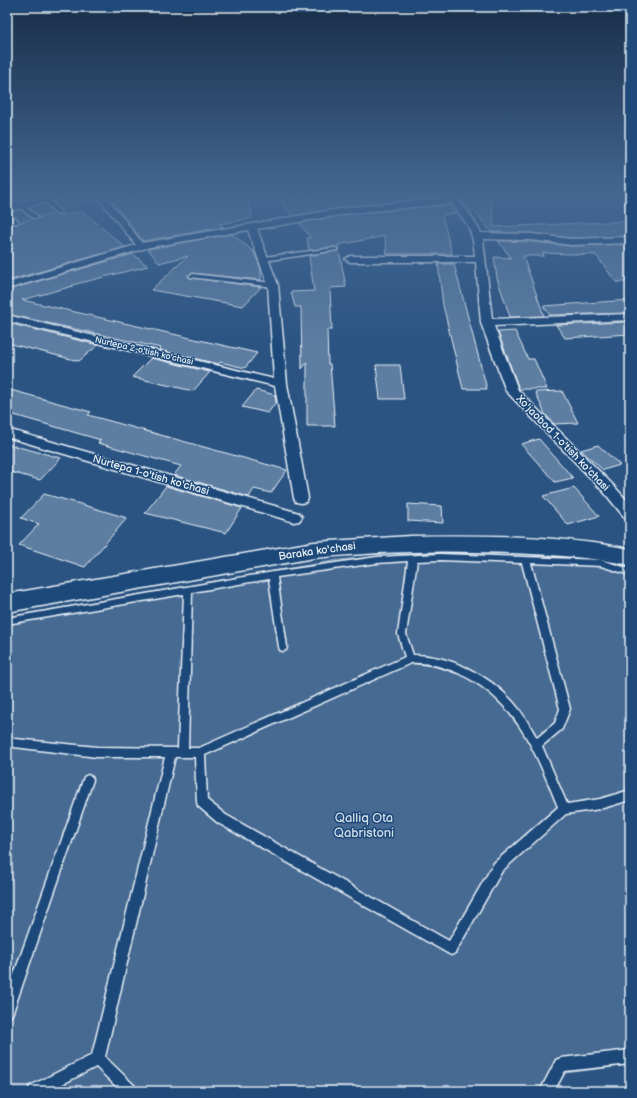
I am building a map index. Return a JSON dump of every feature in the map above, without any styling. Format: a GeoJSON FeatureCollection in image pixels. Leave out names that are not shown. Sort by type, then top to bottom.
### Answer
{"type":"FeatureCollection","features":[{"type":"Feature","properties":{"kind":"main road","name":"Baraka ko'chasi"},"geometry":{"type":"LineString","coordinates":[[7,603],[314,550],[356,545],[440,542],[556,547],[605,552],[630,557]]}},
{"type":"Feature","properties":{"kind":"street"},"geometry":{"type":"LineString","coordinates":[[7,286],[141,246]]}},
{"type":"Feature","properties":{"kind":"street"},"geometry":{"type":"LineString","coordinates":[[259,246],[273,285],[281,384],[301,498]]}},
{"type":"Feature","properties":{"kind":"street","name":"Xo'jaobod 1-o'tish ko'chasi"},"geometry":{"type":"LineString","coordinates":[[479,246],[487,323],[512,391],[608,488],[630,514]]}},
{"type":"Feature","properties":{"kind":"street"},"geometry":{"type":"LineString","coordinates":[[350,259],[480,259]]}},
{"type":"Feature","properties":{"kind":"street"},"geometry":{"type":"LineString","coordinates":[[487,323],[630,317]]}},
{"type":"Feature","properties":{"kind":"street","name":"Nurtepa 2-o'tish ko'chasi"},"geometry":{"type":"LineString","coordinates":[[7,318],[281,384]]}},
{"type":"Feature","properties":{"kind":"street","name":"Nurtepa 1-o'tish ko'chasi"},"geometry":{"type":"LineString","coordinates":[[7,433],[294,517]]}},
{"type":"Feature","properties":{"kind":"lane"},"geometry":{"type":"LineString","coordinates":[[264,259],[335,249]]}},
{"type":"Feature","properties":{"kind":"lane"},"geometry":{"type":"LineString","coordinates":[[192,276],[273,285]]}},
{"type":"Feature","properties":{"kind":"lane"},"geometry":{"type":"LineString","coordinates":[[7,622],[188,589],[377,560],[440,557],[601,563],[630,572]]}},
{"type":"Feature","properties":{"kind":"lane"},"geometry":{"type":"LineString","coordinates":[[410,659],[402,634],[413,558]]}},
{"type":"Feature","properties":{"kind":"lane"},"geometry":{"type":"LineString","coordinates":[[526,561],[565,709],[559,726],[536,745]]}},
{"type":"Feature","properties":{"kind":"lane"},"geometry":{"type":"LineString","coordinates":[[273,575],[283,647]]}},
{"type":"Feature","properties":{"kind":"lane"},"geometry":{"type":"LineString","coordinates":[[183,753],[188,589]]}},
{"type":"Feature","properties":{"kind":"lane"},"geometry":{"type":"LineString","coordinates":[[7,740],[14,743],[97,752],[200,753],[410,659],[423,658],[463,670],[480,679],[513,706],[536,745],[564,808]]}},
{"type":"Feature","properties":{"kind":"lane"},"geometry":{"type":"LineString","coordinates":[[35,1091],[98,1059],[171,753]]}},
{"type":"Feature","properties":{"kind":"lane"},"geometry":{"type":"LineString","coordinates":[[200,753],[202,802],[222,820],[451,948],[498,867],[564,808],[600,804],[630,795]]}},
{"type":"Feature","properties":{"kind":"lane"},"geometry":{"type":"LineString","coordinates":[[7,1012],[88,780]]}},
{"type":"Feature","properties":{"kind":"lane"},"geometry":{"type":"LineString","coordinates":[[547,1091],[561,1065],[630,1056]]}},
{"type":"Feature","properties":{"kind":"lane"},"geometry":{"type":"LineString","coordinates":[[98,1059],[130,1091]]}},
{"type":"Feature","properties":{"kind":"green space","name":"Qalliq Ota Qabristoni"},"geometry":{"type":"Polygon","coordinates":[[[437,552],[604,561],[630,568],[630,1065],[565,1073],[555,1091],[7,1091],[7,617],[338,560],[437,552]]]}},
{"type":"Feature","properties":{"kind":"building"},"geometry":{"type":"Polygon","coordinates":[[[7,246],[125,247],[7,281],[7,246]]]}},
{"type":"Feature","properties":{"kind":"building"},"geometry":{"type":"Polygon","coordinates":[[[163,246],[247,246],[254,252],[261,269],[261,280],[192,273],[188,276],[190,278],[261,287],[243,306],[151,290],[188,256],[159,263],[148,249],[163,246]]]}},
{"type":"Feature","properties":{"kind":"building"},"geometry":{"type":"Polygon","coordinates":[[[308,246],[338,246],[346,287],[330,288],[332,330],[327,330],[328,364],[330,364],[335,426],[307,426],[307,362],[302,369],[301,307],[295,307],[291,292],[314,291],[309,256],[337,251],[338,249],[335,247],[309,250],[308,246]]]}},
{"type":"Feature","properties":{"kind":"building"},"geometry":{"type":"Polygon","coordinates":[[[386,246],[450,246],[452,254],[387,254],[386,246]]]}},
{"type":"Feature","properties":{"kind":"building"},"geometry":{"type":"Polygon","coordinates":[[[502,246],[630,246],[630,282],[616,282],[596,255],[543,253],[544,256],[523,256],[544,316],[510,317],[497,278],[494,257],[511,258],[502,246]]]}},
{"type":"Feature","properties":{"kind":"building"},"geometry":{"type":"Polygon","coordinates":[[[133,254],[148,266],[72,285],[73,286],[22,300],[257,353],[245,368],[220,362],[218,364],[159,350],[161,348],[7,314],[7,290],[133,254]]]}},
{"type":"Feature","properties":{"kind":"building"},"geometry":{"type":"Polygon","coordinates":[[[438,264],[454,264],[487,389],[463,389],[443,305],[438,264]]]}},
{"type":"Feature","properties":{"kind":"building"},"geometry":{"type":"Polygon","coordinates":[[[630,300],[630,313],[550,315],[543,306],[630,300]]]}},
{"type":"Feature","properties":{"kind":"building"},"geometry":{"type":"Polygon","coordinates":[[[630,322],[630,334],[565,338],[556,325],[630,322]]]}},
{"type":"Feature","properties":{"kind":"building"},"geometry":{"type":"Polygon","coordinates":[[[7,323],[98,345],[79,361],[7,343],[7,323]]]}},
{"type":"Feature","properties":{"kind":"building"},"geometry":{"type":"Polygon","coordinates":[[[515,331],[528,359],[534,359],[547,389],[519,389],[498,332],[515,331]]]}},
{"type":"Feature","properties":{"kind":"building"},"geometry":{"type":"Polygon","coordinates":[[[151,358],[210,372],[193,391],[132,377],[151,358]]]}},
{"type":"Feature","properties":{"kind":"building"},"geometry":{"type":"Polygon","coordinates":[[[376,365],[400,365],[404,399],[380,399],[376,365]]]}},
{"type":"Feature","properties":{"kind":"building"},"geometry":{"type":"Polygon","coordinates":[[[7,389],[91,412],[88,415],[287,470],[271,493],[254,489],[249,497],[174,475],[181,466],[98,443],[101,440],[7,413],[7,389]]]}},
{"type":"Feature","properties":{"kind":"building"},"geometry":{"type":"Polygon","coordinates":[[[256,390],[275,395],[276,402],[268,413],[242,407],[256,390]]]}},
{"type":"Feature","properties":{"kind":"building"},"geometry":{"type":"Polygon","coordinates":[[[562,391],[578,423],[554,424],[545,414],[535,392],[562,391]]]}},
{"type":"Feature","properties":{"kind":"building"},"geometry":{"type":"Polygon","coordinates":[[[539,439],[573,478],[555,482],[521,444],[539,439]]]}},
{"type":"Feature","properties":{"kind":"building"},"geometry":{"type":"Polygon","coordinates":[[[7,444],[61,458],[40,480],[7,471],[7,444]]]}},
{"type":"Feature","properties":{"kind":"building"},"geometry":{"type":"Polygon","coordinates":[[[598,445],[620,465],[603,470],[581,450],[598,445]]]}},
{"type":"Feature","properties":{"kind":"building"},"geometry":{"type":"Polygon","coordinates":[[[166,486],[242,508],[226,533],[145,513],[166,486]]]}},
{"type":"Feature","properties":{"kind":"building"},"geometry":{"type":"Polygon","coordinates":[[[574,488],[599,516],[568,525],[543,496],[574,488]]]}},
{"type":"Feature","properties":{"kind":"building"},"geometry":{"type":"Polygon","coordinates":[[[44,494],[127,518],[85,567],[19,545],[39,524],[21,518],[44,494]]]}},
{"type":"Feature","properties":{"kind":"building"},"geometry":{"type":"Polygon","coordinates":[[[408,504],[442,506],[443,523],[408,521],[408,504]]]}}]}
